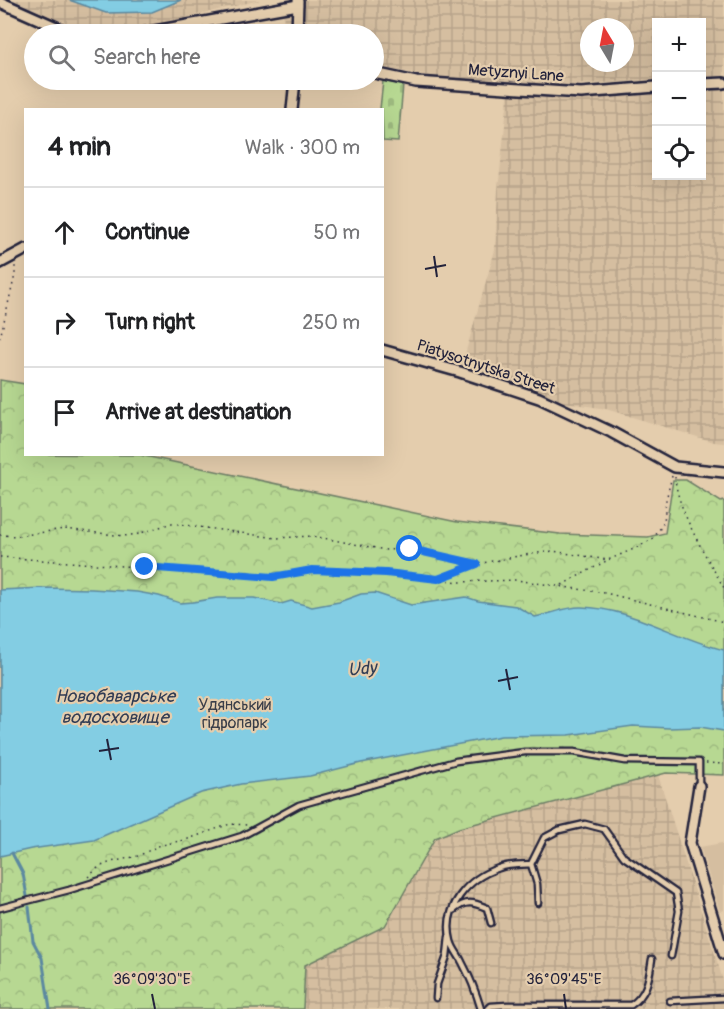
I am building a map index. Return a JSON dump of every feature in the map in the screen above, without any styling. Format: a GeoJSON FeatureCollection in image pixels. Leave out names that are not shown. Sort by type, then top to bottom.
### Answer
{"type":"FeatureCollection","features":[{"type":"Feature","properties":{"kind":"street"},"geometry":{"type":"LineString","coordinates":[[0,2],[50,24]]}},
{"type":"Feature","properties":{"kind":"street"},"geometry":{"type":"LineString","coordinates":[[190,24],[298,3],[297,24]]}},
{"type":"Feature","properties":{"kind":"street","name":"Metyznyi Lane"},"geometry":{"type":"LineString","coordinates":[[384,75],[416,82],[581,93],[652,87]]}},
{"type":"Feature","properties":{"kind":"street"},"geometry":{"type":"LineString","coordinates":[[706,84],[724,82]]}},
{"type":"Feature","properties":{"kind":"street"},"geometry":{"type":"LineString","coordinates":[[292,108],[294,90]]}},
{"type":"Feature","properties":{"kind":"street"},"geometry":{"type":"LineString","coordinates":[[0,263],[24,249]]}},
{"type":"Feature","properties":{"kind":"street","name":"Piatysotnytska Street"},"geometry":{"type":"LineString","coordinates":[[384,351],[539,398],[675,466]]}},
{"type":"Feature","properties":{"kind":"street"},"geometry":{"type":"LineString","coordinates":[[675,466],[724,472]]}},
{"type":"Feature","properties":{"kind":"street"},"geometry":{"type":"LineString","coordinates":[[699,786],[690,843],[724,954]]}},
{"type":"Feature","properties":{"kind":"lane"},"geometry":{"type":"LineString","coordinates":[[0,908],[80,887],[242,836],[299,805],[456,761],[525,752],[574,752],[625,761],[699,762],[699,786]]}},
{"type":"Feature","properties":{"kind":"lane"},"geometry":{"type":"LineString","coordinates":[[538,903],[537,884],[531,864],[544,838],[559,830],[585,824],[604,829],[624,857],[676,893],[679,911],[671,957]]}},
{"type":"Feature","properties":{"kind":"lane"},"geometry":{"type":"LineString","coordinates":[[436,998],[437,984],[447,956],[452,912],[458,897],[470,884],[500,867],[531,864]]}},
{"type":"Feature","properties":{"kind":"lane"},"geometry":{"type":"LineString","coordinates":[[452,912],[462,904],[477,903],[487,908],[491,923]]}},
{"type":"Feature","properties":{"kind":"lane"},"geometry":{"type":"LineString","coordinates":[[449,932],[452,944],[476,992],[481,1009]]}},
{"type":"Feature","properties":{"kind":"lane"},"geometry":{"type":"LineString","coordinates":[[488,1009],[491,1006],[507,1005],[606,1007],[631,1005],[639,1000],[646,989],[652,958]]}},
{"type":"Feature","properties":{"kind":"lane"},"geometry":{"type":"LineString","coordinates":[[670,1001],[724,998]]}},
{"type":"Feature","properties":{"kind":"lane"},"geometry":{"type":"LineString","coordinates":[[631,1005],[639,1009]]}},
{"type":"Feature","properties":{"kind":"path"},"geometry":{"type":"LineString","coordinates":[[0,338],[15,275],[15,255]]}},
{"type":"Feature","properties":{"kind":"path"},"geometry":{"type":"LineString","coordinates":[[561,585],[654,538],[664,522],[666,500],[675,466]]}},
{"type":"Feature","properties":{"kind":"path"},"geometry":{"type":"LineString","coordinates":[[675,466],[676,494],[724,588]]}},
{"type":"Feature","properties":{"kind":"path"},"geometry":{"type":"LineString","coordinates":[[0,535],[18,536],[63,529],[124,536],[172,523],[276,538],[312,536],[386,550],[410,549],[477,564]]}},
{"type":"Feature","properties":{"kind":"path"},"geometry":{"type":"LineString","coordinates":[[438,579],[477,564],[553,551],[608,560]]}},
{"type":"Feature","properties":{"kind":"path"},"geometry":{"type":"LineString","coordinates":[[0,557],[273,577],[312,570],[386,573],[460,582],[516,580],[605,592],[724,622]]}},
{"type":"Feature","properties":{"kind":"path"},"geometry":{"type":"LineString","coordinates":[[699,762],[724,764]]}},
{"type":"Feature","properties":{"kind":"path"},"geometry":{"type":"LineString","coordinates":[[80,887],[91,873],[111,862],[138,856],[158,846],[188,839],[230,824],[261,825]]}},
{"type":"Feature","properties":{"kind":"shaded area"},"geometry":{"type":"Polygon","coordinates":[[[2,0],[260,0],[159,24],[59,24],[2,0]]]}},
{"type":"Feature","properties":{"kind":"shaded area"},"geometry":{"type":"Polygon","coordinates":[[[284,0],[724,0],[724,77],[706,78],[706,18],[652,18],[652,80],[517,88],[581,93],[652,87],[652,180],[706,180],[706,84],[724,83],[724,443],[714,442],[606,409],[539,398],[460,372],[495,250],[498,190],[509,88],[384,69],[384,24],[283,24],[284,0]]]}},
{"type":"Feature","properties":{"kind":"shaded area"},"geometry":{"type":"Polygon","coordinates":[[[658,775],[724,983],[724,1009],[303,1009],[305,965],[385,925],[435,839],[459,828],[658,775]]]}},
{"type":"Feature","properties":{"kind":"shaded area"},"geometry":{"type":"Polygon","coordinates":[[[722,843],[724,910],[720,912],[700,847],[722,843]]]}},
{"type":"Feature","properties":{"kind":"green space"},"geometry":{"type":"Polygon","coordinates":[[[384,81],[403,85],[398,142],[384,141],[384,108],[380,108],[384,81]]]}},
{"type":"Feature","properties":{"kind":"green space","name":"Удянський гідропарк"},"geometry":{"type":"Polygon","coordinates":[[[0,380],[24,384],[24,456],[145,456],[457,522],[560,534],[648,537],[665,533],[673,480],[686,480],[721,502],[724,501],[724,775],[666,773],[459,828],[435,838],[385,926],[305,965],[303,1009],[0,1009],[0,380]]]}},
{"type":"Feature","properties":{"kind":"water"},"geometry":{"type":"Polygon","coordinates":[[[69,0],[181,0],[152,12],[106,13],[69,0]]]}},
{"type":"Feature","properties":{"kind":"water","name":"Новобаварське водосховище"},"geometry":{"type":"Polygon","coordinates":[[[43,588],[137,592],[180,603],[217,598],[254,598],[281,604],[291,601],[312,607],[339,602],[361,594],[375,593],[411,605],[466,597],[478,601],[516,606],[535,617],[575,607],[618,612],[724,650],[724,731],[700,727],[633,726],[569,735],[501,736],[361,763],[310,776],[241,784],[201,793],[94,840],[0,856],[0,590],[43,588]]]}},
{"type":"Feature","properties":{"kind":"waterway"},"geometry":{"type":"LineString","coordinates":[[12,853],[23,874],[27,896]]}},
{"type":"Feature","properties":{"kind":"waterway"},"geometry":{"type":"LineString","coordinates":[[29,907],[33,941],[42,958],[50,1009]]}},
{"type":"Feature","properties":{"kind":"route"},"geometry":{"type":"LineString","coordinates":[[145,567],[273,577],[312,570],[386,573],[438,579],[477,564],[410,549]]}},
{"type":"Feature","properties":{"kind":"water label","name":"Udy"},"geometry":{"type":"Point","coordinates":[362,669]}}]}
